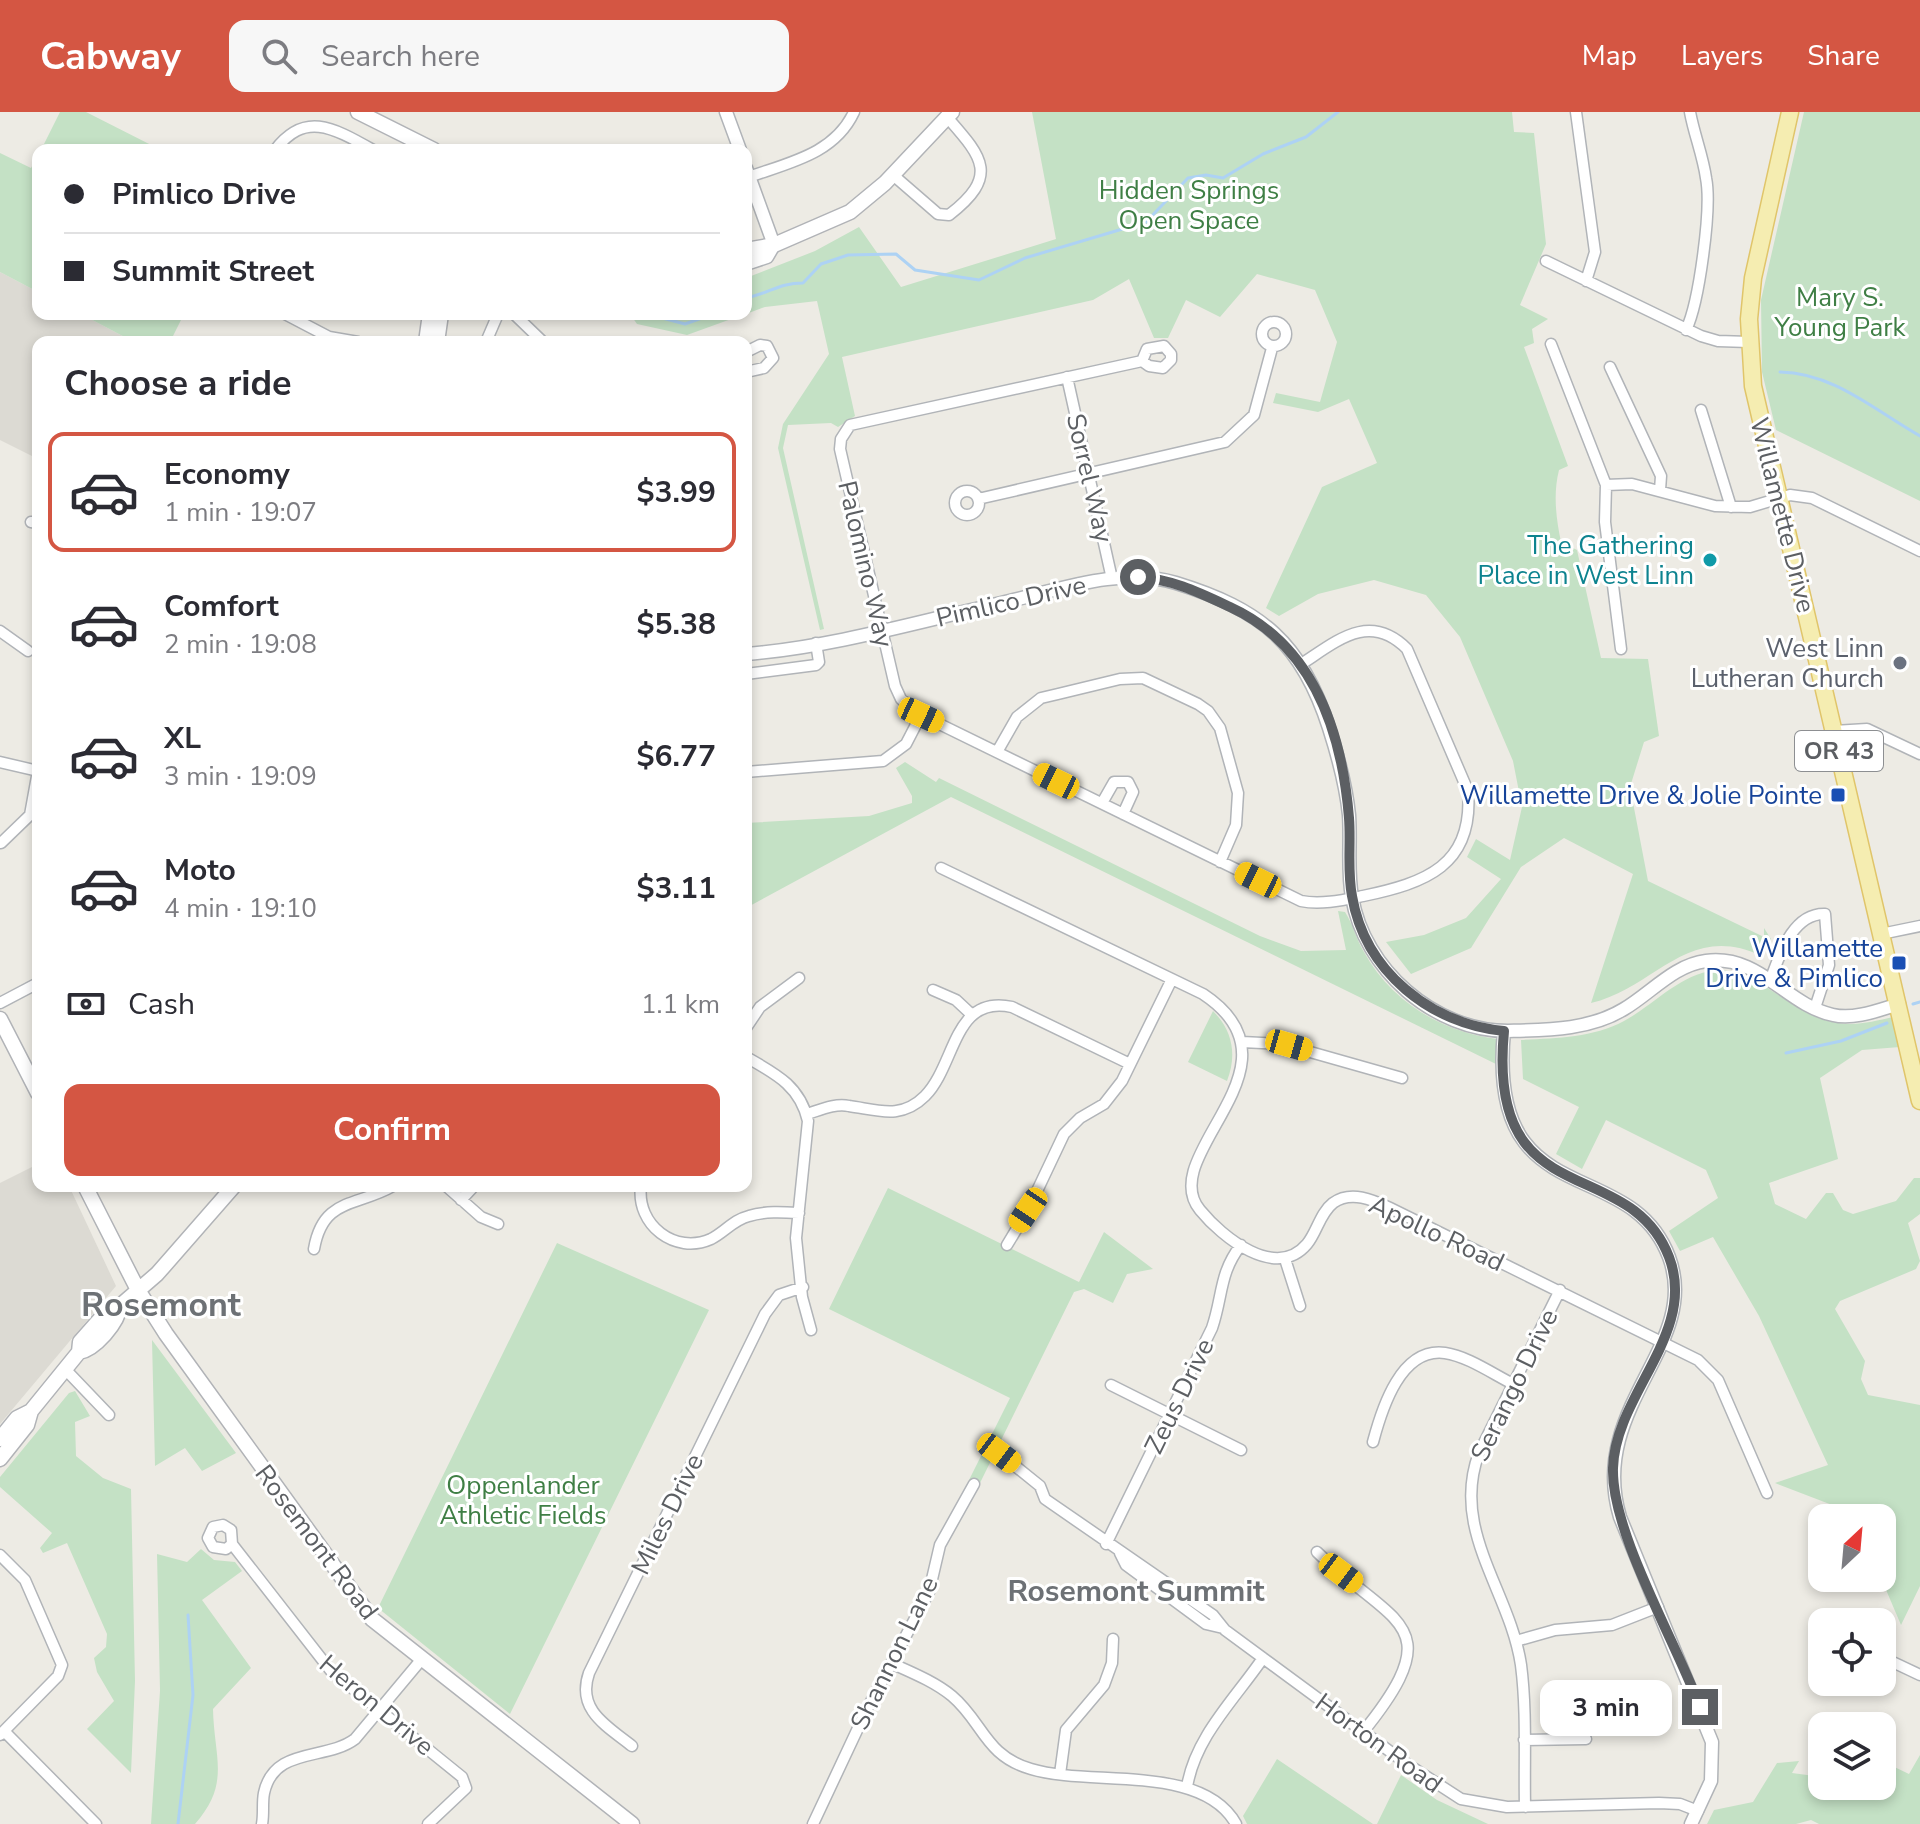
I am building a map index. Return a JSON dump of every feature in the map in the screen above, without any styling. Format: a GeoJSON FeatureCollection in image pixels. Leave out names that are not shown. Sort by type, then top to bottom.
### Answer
{"type":"FeatureCollection","features":[{"type":"Feature","properties":{"kind":"main road"},"geometry":{"type":"LineString","coordinates":[[358,112],[422,144]]}},
{"type":"Feature","properties":{"kind":"main road","name":"Willamette Drive"},"geometry":{"type":"LineString","coordinates":[[1790,112],[1754,266],[1749,342],[1755,400],[1920,1101]]}},
{"type":"Feature","properties":{"kind":"main road"},"geometry":{"type":"LineString","coordinates":[[752,248],[774,245],[834,221],[893,175],[949,114]]}},
{"type":"Feature","properties":{"kind":"main road"},"geometry":{"type":"LineString","coordinates":[[0,1019],[32,1081]]}},
{"type":"Feature","properties":{"kind":"main road","name":"Rosemont Road"},"geometry":{"type":"LineString","coordinates":[[88,1192],[138,1290],[362,1609],[421,1660],[632,1824]]}},
{"type":"Feature","properties":{"kind":"main road"},"geometry":{"type":"LineString","coordinates":[[0,1459],[27,1425],[31,1411],[79,1352],[80,1342],[100,1318],[111,1307],[120,1306],[166,1265],[229,1192]]}},
{"type":"Feature","properties":{"kind":"main road"},"geometry":{"type":"LineString","coordinates":[[0,1439],[17,1418],[31,1411]]}},
{"type":"Feature","properties":{"kind":"street"},"geometry":{"type":"LineString","coordinates":[[726,112],[738,144]]}},
{"type":"Feature","properties":{"kind":"street"},"geometry":{"type":"LineString","coordinates":[[752,172],[821,150],[845,128],[854,112]]}},
{"type":"Feature","properties":{"kind":"street"},"geometry":{"type":"LineString","coordinates":[[1576,112],[1595,252],[1586,281]]}},
{"type":"Feature","properties":{"kind":"street"},"geometry":{"type":"LineString","coordinates":[[1686,330],[1693,311],[1708,203],[1707,179],[1690,112]]}},
{"type":"Feature","properties":{"kind":"street"},"geometry":{"type":"LineString","coordinates":[[893,175],[938,214],[949,215],[965,200],[981,175],[980,157],[949,114]]}},
{"type":"Feature","properties":{"kind":"street"},"geometry":{"type":"LineString","coordinates":[[278,144],[290,124],[306,117],[318,119],[362,144]]}},
{"type":"Feature","properties":{"kind":"street"},"geometry":{"type":"LineString","coordinates":[[752,187],[774,245],[767,257],[752,262]]}},
{"type":"Feature","properties":{"kind":"street"},"geometry":{"type":"LineString","coordinates":[[1546,261],[1686,330],[1718,341],[1749,342]]}},
{"type":"Feature","properties":{"kind":"street"},"geometry":{"type":"LineString","coordinates":[[296,320],[327,336]]}},
{"type":"Feature","properties":{"kind":"street"},"geometry":{"type":"LineString","coordinates":[[520,320],[537,336]]}},
{"type":"Feature","properties":{"kind":"street"},"geometry":{"type":"LineString","coordinates":[[1551,344],[1606,485],[1605,522],[1621,649]]}},
{"type":"Feature","properties":{"kind":"street"},"geometry":{"type":"LineString","coordinates":[[752,349],[767,346],[773,358],[764,368],[752,371]]}},
{"type":"Feature","properties":{"kind":"street"},"geometry":{"type":"LineString","coordinates":[[978,499],[1211,447],[1235,435],[1258,405],[1272,348]]}},
{"type":"Feature","properties":{"kind":"street"},"geometry":{"type":"LineString","coordinates":[[1067,377],[1142,361]]}},
{"type":"Feature","properties":{"kind":"street"},"geometry":{"type":"LineString","coordinates":[[1610,367],[1661,476],[1660,490]]}},
{"type":"Feature","properties":{"kind":"street","name":"Sorrel Way"},"geometry":{"type":"LineString","coordinates":[[1067,377],[1112,579]]}},
{"type":"Feature","properties":{"kind":"street","name":"Palomino Way"},"geometry":{"type":"LineString","coordinates":[[1067,377],[850,425],[843,433],[840,449],[881,631],[901,699],[921,715],[1301,901],[1352,898],[1414,885],[1441,868],[1461,841],[1468,823],[1468,791],[1415,664],[1397,639],[1380,632],[1359,631],[1341,638],[1303,663]]}},
{"type":"Feature","properties":{"kind":"street"},"geometry":{"type":"LineString","coordinates":[[1701,410],[1731,507]]}},
{"type":"Feature","properties":{"kind":"street"},"geometry":{"type":"LineString","coordinates":[[1606,485],[1632,484],[1692,501],[1731,507],[1760,505],[1779,498],[1812,498],[1920,551]]}},
{"type":"Feature","properties":{"kind":"street","name":"Pimlico Drive"},"geometry":{"type":"LineString","coordinates":[[752,653],[881,631],[1112,579],[1147,578],[1188,588],[1260,622],[1285,642],[1303,663],[1316,690],[1341,770],[1349,818],[1352,898],[1374,954],[1406,991],[1454,1020],[1504,1031],[1600,1021],[1627,1007],[1676,973],[1703,962],[1734,962],[1771,978],[1815,1008],[1846,1016],[1899,1004]]}},
{"type":"Feature","properties":{"kind":"street"},"geometry":{"type":"LineString","coordinates":[[0,631],[28,651]]}},
{"type":"Feature","properties":{"kind":"street"},"geometry":{"type":"LineString","coordinates":[[752,673],[816,665],[819,662],[816,643]]}},
{"type":"Feature","properties":{"kind":"street"},"geometry":{"type":"LineString","coordinates":[[997,752],[1016,719],[1028,707],[1041,698],[1067,691],[1120,679],[1143,678],[1198,704],[1208,711],[1220,728],[1238,793],[1236,825],[1220,862]]}},
{"type":"Feature","properties":{"kind":"street"},"geometry":{"type":"LineString","coordinates":[[752,772],[883,761],[906,744],[921,715]]}},
{"type":"Feature","properties":{"kind":"street"},"geometry":{"type":"LineString","coordinates":[[1834,731],[1867,729],[1920,754]]}},
{"type":"Feature","properties":{"kind":"street"},"geometry":{"type":"LineString","coordinates":[[0,762],[32,770]]}},
{"type":"Feature","properties":{"kind":"street"},"geometry":{"type":"LineString","coordinates":[[1102,803],[1114,782],[1128,782],[1133,792],[1123,814]]}},
{"type":"Feature","properties":{"kind":"street"},"geometry":{"type":"LineString","coordinates":[[1,843],[30,815],[32,804]]}},
{"type":"Feature","properties":{"kind":"street"},"geometry":{"type":"LineString","coordinates":[[941,868],[1172,979],[1222,1007],[1242,1042],[1237,1080],[1195,1168],[1191,1185],[1201,1212],[1241,1245],[1262,1258],[1285,1259],[1300,1306]]}},
{"type":"Feature","properties":{"kind":"street"},"geometry":{"type":"LineString","coordinates":[[1771,978],[1788,938],[1812,919],[1825,914],[1829,965],[1815,1008]]}},
{"type":"Feature","properties":{"kind":"street"},"geometry":{"type":"LineString","coordinates":[[1881,934],[1920,926]]}},
{"type":"Feature","properties":{"kind":"street"},"geometry":{"type":"LineString","coordinates":[[752,1019],[760,1007],[799,978]]}},
{"type":"Feature","properties":{"kind":"street"},"geometry":{"type":"LineString","coordinates":[[1007,1245],[1028,1210],[1064,1134],[1080,1118],[1104,1104],[1130,1064],[1172,979]]}},
{"type":"Feature","properties":{"kind":"street"},"geometry":{"type":"LineString","coordinates":[[0,1003],[32,986]]}},
{"type":"Feature","properties":{"kind":"street"},"geometry":{"type":"LineString","coordinates":[[933,990],[956,1000],[971,1014]]}},
{"type":"Feature","properties":{"kind":"street"},"geometry":{"type":"LineString","coordinates":[[807,1114],[838,1105],[893,1112],[916,1103],[933,1086],[971,1014],[990,1005],[1012,1007],[1130,1064]]}},
{"type":"Feature","properties":{"kind":"street"},"geometry":{"type":"LineString","coordinates":[[1504,1031],[1507,1102],[1526,1145],[1548,1166],[1634,1211],[1666,1250],[1675,1293],[1673,1312],[1622,1424],[1613,1468],[1620,1517],[1712,1742],[1712,1774],[1691,1824]]}},
{"type":"Feature","properties":{"kind":"street"},"geometry":{"type":"LineString","coordinates":[[1242,1042],[1282,1044],[1402,1078]]}},
{"type":"Feature","properties":{"kind":"street"},"geometry":{"type":"LineString","coordinates":[[752,1060],[784,1079],[798,1094],[807,1114],[797,1249],[802,1297],[811,1330]]}},
{"type":"Feature","properties":{"kind":"street"},"geometry":{"type":"LineString","coordinates":[[314,1249],[320,1229],[333,1211],[379,1192]]}},
{"type":"Feature","properties":{"kind":"street"},"geometry":{"type":"LineString","coordinates":[[452,1192],[481,1217],[498,1224]]}},
{"type":"Feature","properties":{"kind":"street"},"geometry":{"type":"LineString","coordinates":[[461,1200],[468,1192]]}},
{"type":"Feature","properties":{"kind":"street"},"geometry":{"type":"LineString","coordinates":[[641,1192],[641,1204],[650,1224],[668,1238],[685,1243],[709,1240],[751,1215],[799,1213]]}},
{"type":"Feature","properties":{"kind":"street","name":"Apollo Road"},"geometry":{"type":"LineString","coordinates":[[1285,1259],[1309,1241],[1332,1204],[1341,1199],[1361,1197],[1560,1290],[1698,1360],[1718,1380],[1767,1493]]}},
{"type":"Feature","properties":{"kind":"street","name":"Zeus Drive"},"geometry":{"type":"LineString","coordinates":[[1106,1544],[1212,1328],[1225,1269],[1241,1245]]}},
{"type":"Feature","properties":{"kind":"street","name":"Miles Drive"},"geometry":{"type":"LineString","coordinates":[[632,1746],[588,1708],[584,1692],[589,1673],[765,1314],[779,1295],[803,1287]]}},
{"type":"Feature","properties":{"kind":"street","name":"Serango Drive"},"geometry":{"type":"LineString","coordinates":[[1525,1807],[1522,1684],[1516,1641],[1479,1547],[1469,1501],[1470,1480],[1479,1453],[1560,1290]]}},
{"type":"Feature","properties":{"kind":"street"},"geometry":{"type":"LineString","coordinates":[[1373,1442],[1402,1374],[1420,1356],[1449,1353],[1513,1384]]}},
{"type":"Feature","properties":{"kind":"street"},"geometry":{"type":"LineString","coordinates":[[65,1369],[109,1415]]}},
{"type":"Feature","properties":{"kind":"street"},"geometry":{"type":"LineString","coordinates":[[1111,1385],[1241,1450]]}},
{"type":"Feature","properties":{"kind":"street","name":"Horton Road"},"geometry":{"type":"LineString","coordinates":[[999,1453],[1040,1486],[1045,1499],[1120,1553],[1126,1565],[1206,1624],[1223,1628],[1443,1790],[1461,1799],[1492,1806],[1659,1803],[1680,1804],[1698,1811]]}},
{"type":"Feature","properties":{"kind":"street","name":"Shannon Lane"},"geometry":{"type":"LineString","coordinates":[[813,1824],[867,1709],[929,1592],[940,1545],[974,1484]]}},
{"type":"Feature","properties":{"kind":"street","name":"Heron Drive"},"geometry":{"type":"LineString","coordinates":[[232,1544],[316,1654],[379,1710],[458,1773],[466,1786],[428,1824]]}},
{"type":"Feature","properties":{"kind":"street"},"geometry":{"type":"LineString","coordinates":[[1317,1552],[1392,1613],[1405,1634],[1408,1655],[1404,1676],[1363,1732]]}},
{"type":"Feature","properties":{"kind":"street"},"geometry":{"type":"LineString","coordinates":[[1,1558],[22,1575],[33,1594],[62,1665],[58,1676],[2,1733],[96,1824]]}},
{"type":"Feature","properties":{"kind":"street"},"geometry":{"type":"LineString","coordinates":[[1516,1641],[1555,1630],[1612,1625],[1658,1607]]}},
{"type":"Feature","properties":{"kind":"street"},"geometry":{"type":"LineString","coordinates":[[1060,1774],[1066,1730],[1104,1685],[1112,1663],[1113,1639]]}},
{"type":"Feature","properties":{"kind":"street"},"geometry":{"type":"LineString","coordinates":[[1187,1787],[1198,1750],[1263,1658]]}},
{"type":"Feature","properties":{"kind":"street"},"geometry":{"type":"LineString","coordinates":[[262,1824],[265,1790],[280,1766],[302,1755],[343,1747],[355,1739],[421,1660]]}},
{"type":"Feature","properties":{"kind":"street"},"geometry":{"type":"LineString","coordinates":[[893,1664],[951,1696],[983,1738],[1008,1759],[1034,1771],[1187,1787],[1217,1802],[1236,1824]]}},
{"type":"Feature","properties":{"kind":"street"},"geometry":{"type":"LineString","coordinates":[[1896,1664],[1920,1675]]}},
{"type":"Feature","properties":{"kind":"street"},"geometry":{"type":"LineString","coordinates":[[1524,1740],[1586,1739]]}},
{"type":"Feature","properties":{"kind":"shaded area"},"geometry":{"type":"Polygon","coordinates":[[[0,272],[32,289],[32,320],[92,320],[123,336],[32,336],[32,456],[0,440],[0,272]]]}},
{"type":"Feature","properties":{"kind":"shaded area"},"geometry":{"type":"Polygon","coordinates":[[[32,1167],[32,1192],[72,1192],[116,1286],[0,1424],[0,1183],[32,1167]]]}},
{"type":"Feature","properties":{"kind":"green space"},"geometry":{"type":"Polygon","coordinates":[[[60,112],[86,112],[149,144],[44,144],[60,112]]]}},
{"type":"Feature","properties":{"kind":"green space","name":"Hidden Springs Open Space"},"geometry":{"type":"Polygon","coordinates":[[[1032,112],[1512,112],[1514,132],[1534,133],[1546,244],[1520,305],[1548,319],[1532,329],[1534,343],[1524,347],[1568,466],[1559,470],[1557,479],[1559,533],[1561,542],[1577,550],[1601,658],[1648,659],[1659,736],[1644,742],[1630,787],[1648,881],[1764,937],[1764,928],[1771,939],[1762,956],[1736,947],[1713,946],[1692,952],[1614,995],[1591,1003],[1633,874],[1564,838],[1521,867],[1471,948],[1411,974],[1386,942],[1424,935],[1466,918],[1501,879],[1467,857],[1476,839],[1510,860],[1522,807],[1513,761],[1460,637],[1426,595],[1374,580],[1318,594],[1279,616],[1266,608],[1322,487],[1377,463],[1349,399],[1318,412],[1273,403],[1276,393],[1320,402],[1337,342],[1315,290],[1257,274],[1220,317],[1186,300],[1168,338],[1154,338],[1129,279],[1093,300],[842,357],[855,416],[838,427],[831,423],[788,425],[783,448],[824,629],[820,630],[778,448],[783,424],[829,354],[817,301],[765,307],[752,312],[752,276],[815,251],[859,227],[901,287],[1056,239],[1032,112]]]}},
{"type":"Feature","properties":{"kind":"green space","name":"Mary S. Young Park"},"geometry":{"type":"Polygon","coordinates":[[[1804,112],[1920,112],[1920,501],[1776,430],[1762,372],[1761,300],[1804,112]]]}},
{"type":"Feature","properties":{"kind":"green space"},"geometry":{"type":"Polygon","coordinates":[[[0,153],[32,166],[32,289],[0,272],[0,153]]]}},
{"type":"Feature","properties":{"kind":"green space"},"geometry":{"type":"Polygon","coordinates":[[[92,320],[181,320],[173,336],[123,336],[92,320]]]}},
{"type":"Feature","properties":{"kind":"green space"},"geometry":{"type":"Polygon","coordinates":[[[634,320],[728,320],[687,335],[637,324],[634,320]]]}},
{"type":"Feature","properties":{"kind":"green space"},"geometry":{"type":"Polygon","coordinates":[[[905,762],[936,782],[939,778],[1260,936],[1301,951],[1346,950],[1338,911],[1345,912],[1364,952],[1388,985],[1403,999],[1437,1021],[1497,1039],[1498,1065],[951,797],[752,905],[752,823],[869,816],[912,803],[912,796],[896,768],[905,762]]]}},
{"type":"Feature","properties":{"kind":"green space"},"geometry":{"type":"Polygon","coordinates":[[[1715,970],[1748,977],[1806,1012],[1838,1023],[1866,1023],[1893,1017],[1900,1047],[1862,1050],[1820,1078],[1838,1159],[1769,1183],[1775,1204],[1806,1219],[1826,1193],[1833,1193],[1843,1210],[1853,1214],[1896,1201],[1914,1178],[1920,1178],[1920,1214],[1908,1223],[1920,1261],[1916,1269],[1840,1301],[1835,1309],[1865,1361],[1861,1379],[1868,1395],[1920,1405],[1920,1586],[1901,1625],[1887,1592],[1896,1592],[1896,1504],[1830,1504],[1775,1483],[1828,1465],[1759,1316],[1713,1237],[1680,1251],[1669,1231],[1718,1198],[1706,1170],[1606,1120],[1582,1169],[1556,1154],[1579,1107],[1523,1079],[1521,1040],[1574,1036],[1612,1027],[1679,984],[1715,970]]]}},
{"type":"Feature","properties":{"kind":"green space"},"geometry":{"type":"Polygon","coordinates":[[[1213,1011],[1225,1027],[1231,1044],[1232,1062],[1227,1081],[1188,1062],[1213,1011]]]}},
{"type":"Feature","properties":{"kind":"green space"},"geometry":{"type":"Polygon","coordinates":[[[888,1188],[1079,1282],[1104,1232],[1153,1269],[1127,1274],[1113,1303],[1084,1289],[1074,1292],[979,1485],[969,1480],[1010,1398],[829,1309],[888,1188]]]}},
{"type":"Feature","properties":{"kind":"green space","name":"Oppenlander Athletic Fields"},"geometry":{"type":"Polygon","coordinates":[[[557,1243],[709,1310],[510,1714],[378,1608],[557,1243]]]}},
{"type":"Feature","properties":{"kind":"green space"},"geometry":{"type":"Polygon","coordinates":[[[152,1340],[236,1453],[202,1471],[185,1448],[155,1466],[152,1340]]]}},
{"type":"Feature","properties":{"kind":"green space"},"geometry":{"type":"Polygon","coordinates":[[[75,1391],[90,1416],[75,1422],[76,1456],[103,1478],[131,1489],[135,1681],[131,1773],[87,1729],[114,1701],[97,1672],[94,1658],[106,1647],[107,1634],[67,1543],[43,1553],[40,1548],[52,1533],[0,1487],[0,1477],[69,1393],[75,1391]]]}},
{"type":"Feature","properties":{"kind":"green space"},"geometry":{"type":"Polygon","coordinates":[[[201,1549],[214,1560],[235,1562],[242,1571],[202,1600],[251,1668],[213,1709],[218,1770],[213,1796],[206,1809],[195,1824],[151,1824],[160,1691],[157,1554],[187,1562],[201,1549]]]}},
{"type":"Feature","properties":{"kind":"green space"},"geometry":{"type":"Polygon","coordinates":[[[1920,1755],[1920,1824],[1819,1824],[1811,1820],[1796,1824],[1707,1824],[1714,1810],[1753,1802],[1777,1763],[1799,1761],[1792,1773],[1808,1775],[1808,1800],[1896,1800],[1896,1768],[1909,1774],[1920,1755]]]}},
{"type":"Feature","properties":{"kind":"green space"},"geometry":{"type":"Polygon","coordinates":[[[1277,1759],[1373,1824],[1247,1824],[1243,1816],[1277,1759]]]}},
{"type":"Feature","properties":{"kind":"green space"},"geometry":{"type":"Polygon","coordinates":[[[1401,1775],[1437,1800],[1488,1824],[1377,1824],[1401,1775]]]}},
{"type":"Feature","properties":{"kind":"waterway"},"geometry":{"type":"LineString","coordinates":[[752,296],[803,283],[821,264],[848,255],[896,254],[915,270],[979,280],[1025,258],[1146,222],[1188,178],[1206,175],[1223,178],[1263,154],[1306,137],[1338,112]]}},
{"type":"Feature","properties":{"kind":"waterway"},"geometry":{"type":"LineString","coordinates":[[670,320],[685,324],[696,320]]}},
{"type":"Feature","properties":{"kind":"waterway"},"geometry":{"type":"LineString","coordinates":[[1780,372],[1800,374],[1836,386],[1920,436]]}},
{"type":"Feature","properties":{"kind":"waterway"},"geometry":{"type":"LineString","coordinates":[[1913,1004],[1920,1002]]}},
{"type":"Feature","properties":{"kind":"waterway"},"geometry":{"type":"LineString","coordinates":[[1786,1053],[1841,1041],[1887,1023]]}},
{"type":"Feature","properties":{"kind":"waterway"},"geometry":{"type":"LineString","coordinates":[[178,1824],[193,1695],[188,1615]]}},
{"type":"Feature","properties":{"kind":"place","name":"The Gathering Place in West Linn"},"geometry":{"type":"Point","coordinates":[1710,560]}},
{"type":"Feature","properties":{"kind":"place","name":"West Linn Lutheran Church"},"geometry":{"type":"Point","coordinates":[1900,663]}},
{"type":"Feature","properties":{"kind":"place","name":"Willamette Drive & Jolie Pointe"},"geometry":{"type":"Point","coordinates":[1838,795]}},
{"type":"Feature","properties":{"kind":"place","name":"Willamette Drive & Pimlico"},"geometry":{"type":"Point","coordinates":[1899,963]}},
{"type":"Feature","properties":{"kind":"district","name":"Rosemont"},"geometry":{"type":"Point","coordinates":[161,1304]}},
{"type":"Feature","properties":{"kind":"district","name":"Rosemont Summit"},"geometry":{"type":"Point","coordinates":[1136,1591]}},
{"type":"Feature","properties":{"kind":"route"},"geometry":{"type":"LineString","coordinates":[[1138,577],[1175,583],[1250,616],[1275,633],[1298,657],[1316,690],[1341,770],[1349,818],[1352,898],[1374,954],[1406,991],[1434,1010],[1454,1020],[1504,1031],[1507,1102],[1526,1145],[1548,1166],[1634,1211],[1647,1222],[1667,1252],[1674,1279],[1673,1312],[1667,1332],[1622,1424],[1615,1451],[1613,1479],[1623,1523],[1700,1707]]}}]}
